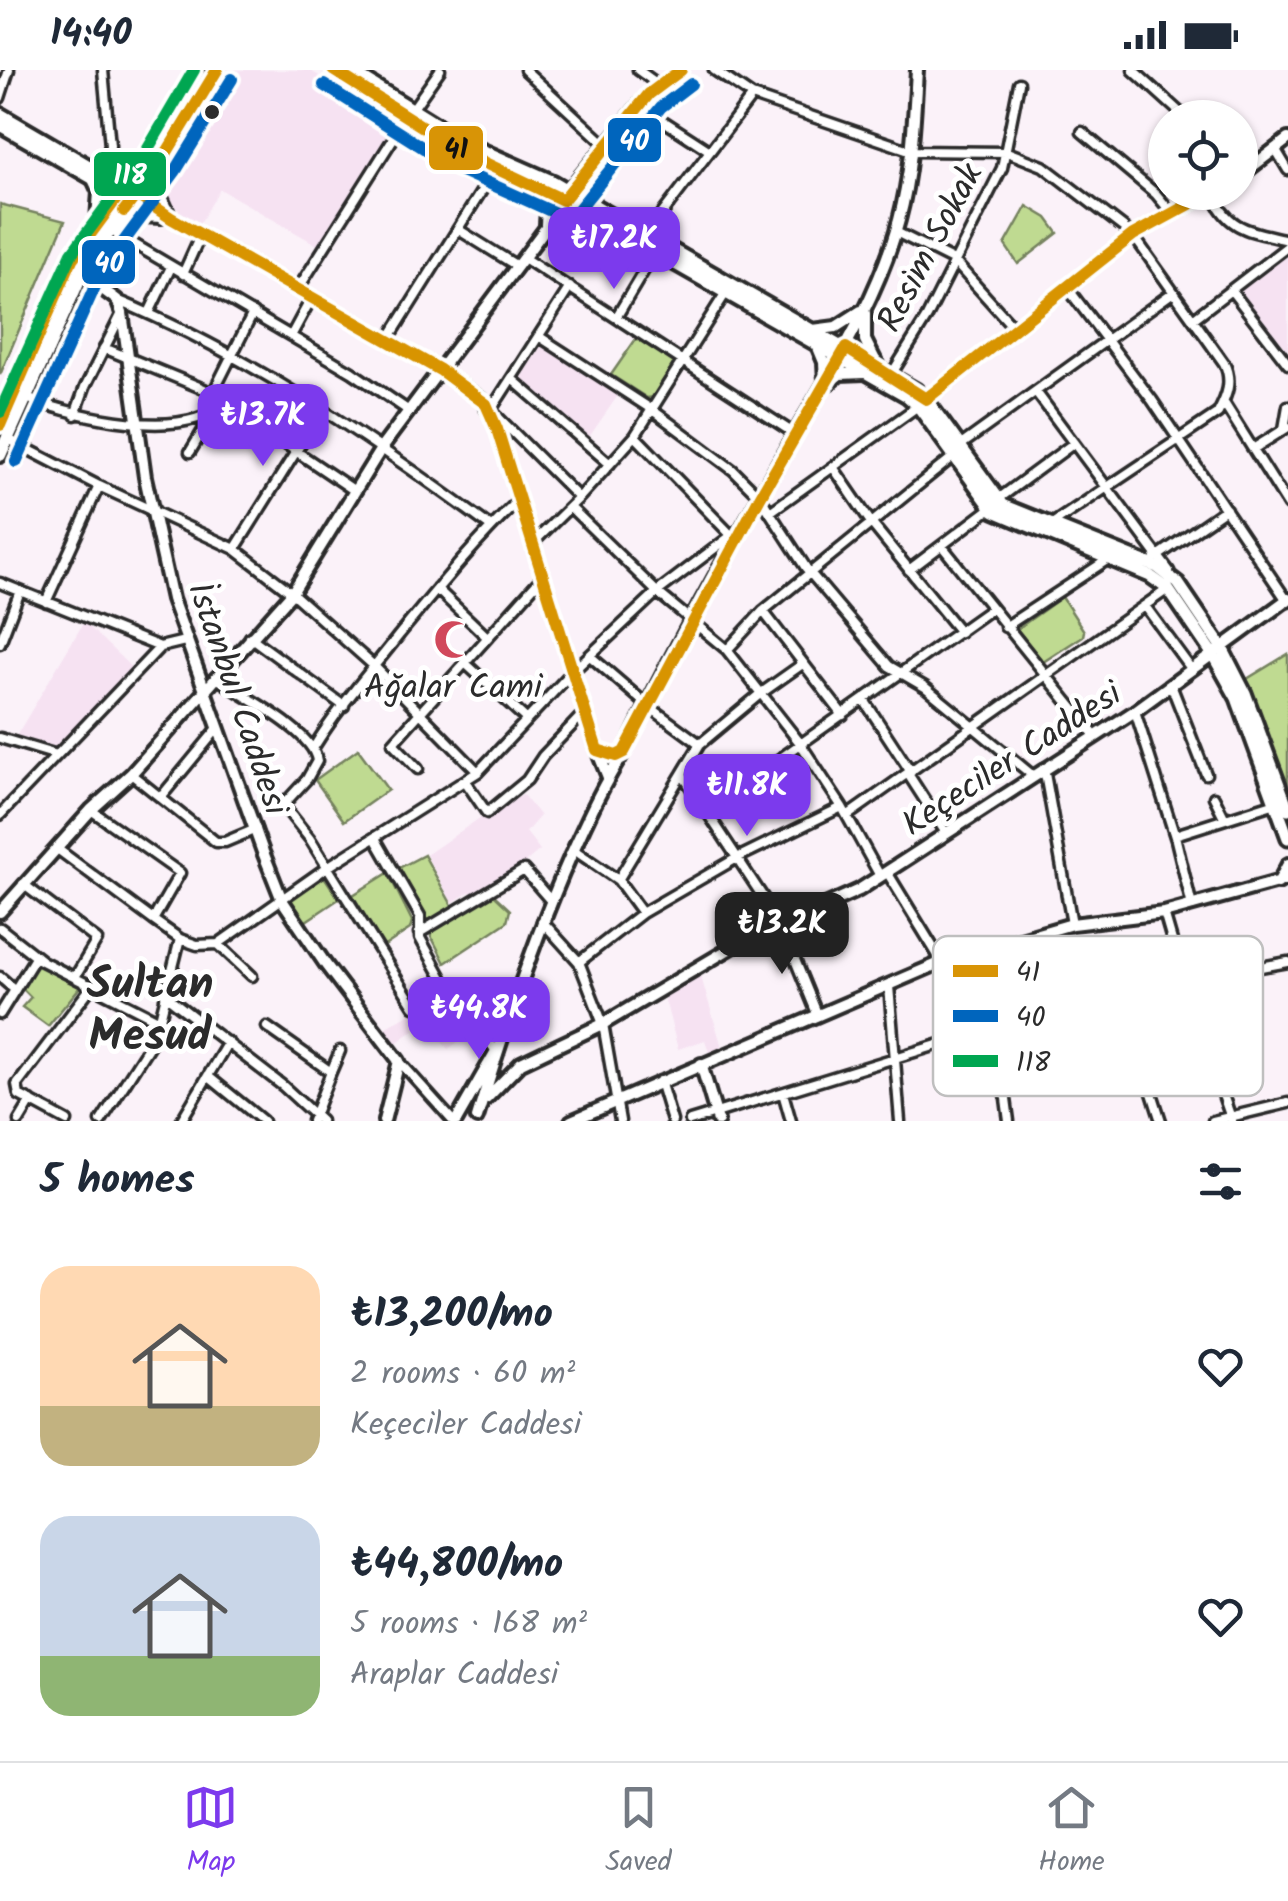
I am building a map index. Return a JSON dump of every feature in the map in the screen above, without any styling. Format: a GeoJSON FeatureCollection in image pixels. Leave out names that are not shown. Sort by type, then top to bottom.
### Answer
{"type":"FeatureCollection","features":[{"type":"Feature","properties":{"kind":"main road"},"geometry":{"type":"LineString","coordinates":[[0,425],[72,259],[161,162],[215,70]]}},
{"type":"Feature","properties":{"kind":"main road"},"geometry":{"type":"LineString","coordinates":[[332,70],[566,195],[726,294],[814,336]]}},
{"type":"Feature","properties":{"kind":"main road"},"geometry":{"type":"LineString","coordinates":[[349,70],[464,152],[540,188],[595,206],[880,372],[922,403],[961,445],[994,504],[1153,560],[1244,693],[1282,806],[1288,838]]}},
{"type":"Feature","properties":{"kind":"main road"},"geometry":{"type":"LineString","coordinates":[[128,194],[194,73]]}},
{"type":"Feature","properties":{"kind":"main road"},"geometry":{"type":"LineString","coordinates":[[0,114],[128,194]]}},
{"type":"Feature","properties":{"kind":"main road"},"geometry":{"type":"LineString","coordinates":[[0,125],[96,175],[118,173],[146,157]]}},
{"type":"Feature","properties":{"kind":"main road"},"geometry":{"type":"LineString","coordinates":[[104,227],[140,215],[167,215],[158,193],[161,162]]}},
{"type":"Feature","properties":{"kind":"main road"},"geometry":{"type":"LineString","coordinates":[[0,455],[104,227],[96,175]]}},
{"type":"Feature","properties":{"kind":"main road"},"geometry":{"type":"LineString","coordinates":[[880,372],[922,403],[953,458],[994,504],[1173,586]]}},
{"type":"Feature","properties":{"kind":"main road"},"geometry":{"type":"LineString","coordinates":[[1218,652],[1282,806]]}},
{"type":"Feature","properties":{"kind":"street"},"geometry":{"type":"LineString","coordinates":[[0,98],[9,70]]}},
{"type":"Feature","properties":{"kind":"street"},"geometry":{"type":"LineString","coordinates":[[96,175],[110,146],[103,70]]}},
{"type":"Feature","properties":{"kind":"street"},"geometry":{"type":"LineString","coordinates":[[178,70],[194,73]]}},
{"type":"Feature","properties":{"kind":"street"},"geometry":{"type":"LineString","coordinates":[[298,289],[440,70]]}},
{"type":"Feature","properties":{"kind":"street"},"geometry":{"type":"LineString","coordinates":[[526,70],[606,145]]}},
{"type":"Feature","properties":{"kind":"street"},"geometry":{"type":"LineString","coordinates":[[638,70],[659,85]]}},
{"type":"Feature","properties":{"kind":"street"},"geometry":{"type":"LineString","coordinates":[[0,912],[91,810],[131,774],[292,592],[382,447],[521,262],[566,195],[639,105],[681,70]]}},
{"type":"Feature","properties":{"kind":"street"},"geometry":{"type":"LineString","coordinates":[[714,70],[752,96],[912,151],[1006,152],[1043,166],[1133,235],[1229,372],[1228,395],[1218,412],[1052,524]]}},
{"type":"Feature","properties":{"kind":"street"},"geometry":{"type":"LineString","coordinates":[[476,1120],[542,921],[608,777],[866,308],[896,232],[912,151],[917,70]]}},
{"type":"Feature","properties":{"kind":"street"},"geometry":{"type":"LineString","coordinates":[[1133,70],[1166,100]]}},
{"type":"Feature","properties":{"kind":"street","name":"Resim Sokak"},"geometry":{"type":"LineString","coordinates":[[880,372],[927,317],[1002,168],[1019,82]]}},
{"type":"Feature","properties":{"kind":"street"},"geometry":{"type":"LineString","coordinates":[[646,236],[752,96]]}},
{"type":"Feature","properties":{"kind":"street"},"geometry":{"type":"LineString","coordinates":[[639,105],[710,151]]}},
{"type":"Feature","properties":{"kind":"street"},"geometry":{"type":"LineString","coordinates":[[1082,132],[1156,194],[1171,212]]}},
{"type":"Feature","properties":{"kind":"street"},"geometry":{"type":"LineString","coordinates":[[1258,163],[1288,139]]}},
{"type":"Feature","properties":{"kind":"street"},"geometry":{"type":"LineString","coordinates":[[1276,150],[1288,170]]}},
{"type":"Feature","properties":{"kind":"street"},"geometry":{"type":"LineString","coordinates":[[388,340],[496,168]]}},
{"type":"Feature","properties":{"kind":"street"},"geometry":{"type":"LineString","coordinates":[[586,169],[595,206]]}},
{"type":"Feature","properties":{"kind":"street"},"geometry":{"type":"LineString","coordinates":[[540,188],[547,208],[545,229]]}},
{"type":"Feature","properties":{"kind":"street"},"geometry":{"type":"LineString","coordinates":[[128,194],[440,370],[491,410],[580,498]]}},
{"type":"Feature","properties":{"kind":"street"},"geometry":{"type":"LineString","coordinates":[[770,512],[922,403],[1133,235],[1175,210]]}},
{"type":"Feature","properties":{"kind":"street"},"geometry":{"type":"LineString","coordinates":[[1218,210],[1235,225],[1288,243]]}},
{"type":"Feature","properties":{"kind":"street"},"geometry":{"type":"LineString","coordinates":[[104,227],[254,313],[409,411]]}},
{"type":"Feature","properties":{"kind":"street"},"geometry":{"type":"LineString","coordinates":[[459,230],[570,286],[795,434]]}},
{"type":"Feature","properties":{"kind":"street"},"geometry":{"type":"LineString","coordinates":[[896,232],[954,261],[1014,328]]}},
{"type":"Feature","properties":{"kind":"street"},"geometry":{"type":"LineString","coordinates":[[184,274],[201,234]]}},
{"type":"Feature","properties":{"kind":"street"},"geometry":{"type":"LineString","coordinates":[[1193,319],[1288,243]]}},
{"type":"Feature","properties":{"kind":"street"},"geometry":{"type":"LineString","coordinates":[[617,316],[655,252]]}},
{"type":"Feature","properties":{"kind":"street"},"geometry":{"type":"LineString","coordinates":[[149,313],[171,268]]}},
{"type":"Feature","properties":{"kind":"street"},"geometry":{"type":"LineString","coordinates":[[81,273],[118,300],[231,355],[382,447],[490,527]]}},
{"type":"Feature","properties":{"kind":"street"},"geometry":{"type":"LineString","coordinates":[[491,410],[570,286]]}},
{"type":"Feature","properties":{"kind":"street"},"geometry":{"type":"LineString","coordinates":[[1066,286],[1178,439],[1288,600]]}},
{"type":"Feature","properties":{"kind":"street"},"geometry":{"type":"LineString","coordinates":[[1231,290],[1288,364]]}},
{"type":"Feature","properties":{"kind":"street"},"geometry":{"type":"LineString","coordinates":[[961,445],[1172,293]]}},
{"type":"Feature","properties":{"kind":"street"},"geometry":{"type":"LineString","coordinates":[[532,543],[580,498],[635,436],[726,294]]}},
{"type":"Feature","properties":{"kind":"street"},"geometry":{"type":"LineString","coordinates":[[291,336],[312,298]]}},
{"type":"Feature","properties":{"kind":"street","name":"İstanbul Caddesi"},"geometry":{"type":"LineString","coordinates":[[118,300],[152,511],[185,640],[282,900],[399,1061]]}},
{"type":"Feature","properties":{"kind":"street"},"geometry":{"type":"LineString","coordinates":[[825,387],[824,362],[814,336],[866,308]]}},
{"type":"Feature","properties":{"kind":"street"},"geometry":{"type":"LineString","coordinates":[[825,387],[840,374],[880,372],[865,340],[866,308]]}},
{"type":"Feature","properties":{"kind":"street"},"geometry":{"type":"LineString","coordinates":[[212,394],[254,313]]}},
{"type":"Feature","properties":{"kind":"street"},"geometry":{"type":"LineString","coordinates":[[75,415],[84,388],[122,314]]}},
{"type":"Feature","properties":{"kind":"street"},"geometry":{"type":"LineString","coordinates":[[540,337],[651,409],[733,470],[760,497],[812,574],[889,666],[904,672],[976,727],[1032,776]]}},
{"type":"Feature","properties":{"kind":"street"},"geometry":{"type":"LineString","coordinates":[[104,348],[212,394],[355,491]]}},
{"type":"Feature","properties":{"kind":"street"},"geometry":{"type":"LineString","coordinates":[[512,379],[610,464]]}},
{"type":"Feature","properties":{"kind":"street"},"geometry":{"type":"LineString","coordinates":[[1036,392],[1107,487],[1153,560],[1226,509]]}},
{"type":"Feature","properties":{"kind":"street"},"geometry":{"type":"LineString","coordinates":[[26,398],[75,415],[137,424],[214,414]]}},
{"type":"Feature","properties":{"kind":"street"},"geometry":{"type":"LineString","coordinates":[[190,452],[225,402]]}},
{"type":"Feature","properties":{"kind":"street"},"geometry":{"type":"LineString","coordinates":[[1223,402],[1287,499]]}},
{"type":"Feature","properties":{"kind":"street"},"geometry":{"type":"LineString","coordinates":[[1253,449],[1286,428],[1288,406]]}},
{"type":"Feature","properties":{"kind":"street"},"geometry":{"type":"LineString","coordinates":[[235,549],[322,410]]}},
{"type":"Feature","properties":{"kind":"street"},"geometry":{"type":"LineString","coordinates":[[491,410],[596,750],[608,777]]}},
{"type":"Feature","properties":{"kind":"street"},"geometry":{"type":"LineString","coordinates":[[635,436],[731,535]]}},
{"type":"Feature","properties":{"kind":"street"},"geometry":{"type":"LineString","coordinates":[[8,439],[235,549],[292,592],[374,666],[478,772]]}},
{"type":"Feature","properties":{"kind":"street"},"geometry":{"type":"LineString","coordinates":[[909,570],[1074,442]]}},
{"type":"Feature","properties":{"kind":"street"},"geometry":{"type":"LineString","coordinates":[[726,650],[763,612],[953,458]]}},
{"type":"Feature","properties":{"kind":"street"},"geometry":{"type":"LineString","coordinates":[[833,467],[872,524],[960,632]]}},
{"type":"Feature","properties":{"kind":"street"},"geometry":{"type":"LineString","coordinates":[[46,602],[99,486]]}},
{"type":"Feature","properties":{"kind":"street"},"geometry":{"type":"LineString","coordinates":[[314,748],[437,589],[490,527],[519,500]]}},
{"type":"Feature","properties":{"kind":"street"},"geometry":{"type":"LineString","coordinates":[[570,507],[656,592],[726,650],[800,743],[933,949]]}},
{"type":"Feature","properties":{"kind":"street"},"geometry":{"type":"LineString","coordinates":[[56,848],[180,939],[197,945],[218,944],[326,868],[478,772],[573,671],[656,592],[744,527]]}},
{"type":"Feature","properties":{"kind":"street"},"geometry":{"type":"LineString","coordinates":[[942,546],[1096,737]]}},
{"type":"Feature","properties":{"kind":"street"},"geometry":{"type":"LineString","coordinates":[[1005,627],[1110,558]]}},
{"type":"Feature","properties":{"kind":"street"},"geometry":{"type":"LineString","coordinates":[[418,768],[394,742],[542,576]]}},
{"type":"Feature","properties":{"kind":"street"},"geometry":{"type":"LineString","coordinates":[[0,583],[160,647]]}},
{"type":"Feature","properties":{"kind":"street"},"geometry":{"type":"LineString","coordinates":[[579,962],[642,913],[737,858],[844,812],[909,773],[1173,586]]}},
{"type":"Feature","properties":{"kind":"street"},"geometry":{"type":"LineString","coordinates":[[437,589],[487,637]]}},
{"type":"Feature","properties":{"kind":"street"},"geometry":{"type":"LineString","coordinates":[[0,643],[20,592]]}},
{"type":"Feature","properties":{"kind":"street","name":"Keçeciler Caddesi"},"geometry":{"type":"LineString","coordinates":[[476,1120],[487,1098],[521,1064],[603,1024],[736,945],[859,890],[1136,711],[1288,600]]}},
{"type":"Feature","properties":{"kind":"street"},"geometry":{"type":"LineString","coordinates":[[1145,606],[1192,670],[1218,673],[1230,685]]}},
{"type":"Feature","properties":{"kind":"street"},"geometry":{"type":"LineString","coordinates":[[706,811],[991,609]]}},
{"type":"Feature","properties":{"kind":"street"},"geometry":{"type":"LineString","coordinates":[[763,612],[843,715]]}},
{"type":"Feature","properties":{"kind":"street"},"geometry":{"type":"LineString","coordinates":[[250,637],[344,706]]}},
{"type":"Feature","properties":{"kind":"street"},"geometry":{"type":"LineString","coordinates":[[0,815],[160,647],[185,640]]}},
{"type":"Feature","properties":{"kind":"street"},"geometry":{"type":"LineString","coordinates":[[590,656],[700,744]]}},
{"type":"Feature","properties":{"kind":"street"},"geometry":{"type":"LineString","coordinates":[[464,662],[526,719]]}},
{"type":"Feature","properties":{"kind":"street"},"geometry":{"type":"LineString","coordinates":[[618,880],[700,744],[802,665]]}},
{"type":"Feature","properties":{"kind":"street"},"geometry":{"type":"LineString","coordinates":[[214,677],[296,728],[314,748],[317,761],[308,779],[283,806],[310,840],[414,1006],[446,984]]}},
{"type":"Feature","properties":{"kind":"street","name":"Keçeciler Caddesi"},"geometry":{"type":"LineString","coordinates":[[1171,686],[1206,774]]}},
{"type":"Feature","properties":{"kind":"street"},"geometry":{"type":"LineString","coordinates":[[864,700],[946,833]]}},
{"type":"Feature","properties":{"kind":"street"},"geometry":{"type":"LineString","coordinates":[[1136,711],[1192,906]]}},
{"type":"Feature","properties":{"kind":"street"},"geometry":{"type":"LineString","coordinates":[[464,781],[487,813],[526,780],[543,756],[586,712]]}},
{"type":"Feature","properties":{"kind":"street"},"geometry":{"type":"LineString","coordinates":[[161,797],[218,728]]}},
{"type":"Feature","properties":{"kind":"street"},"geometry":{"type":"LineString","coordinates":[[0,738],[56,755]]}},
{"type":"Feature","properties":{"kind":"street"},"geometry":{"type":"LineString","coordinates":[[596,750],[612,756],[624,752]]}},
{"type":"Feature","properties":{"kind":"street"},"geometry":{"type":"LineString","coordinates":[[1044,768],[1072,924]]}},
{"type":"Feature","properties":{"kind":"street"},"geometry":{"type":"LineString","coordinates":[[131,774],[220,843],[256,829]]}},
{"type":"Feature","properties":{"kind":"street"},"geometry":{"type":"LineString","coordinates":[[682,774],[780,924],[818,1016]]}},
{"type":"Feature","properties":{"kind":"street"},"geometry":{"type":"LineString","coordinates":[[1214,797],[1225,819]]}},
{"type":"Feature","properties":{"kind":"street"},"geometry":{"type":"LineString","coordinates":[[1174,835],[1282,806]]}},
{"type":"Feature","properties":{"kind":"street"},"geometry":{"type":"LineString","coordinates":[[91,810],[180,873],[153,920]]}},
{"type":"Feature","properties":{"kind":"street"},"geometry":{"type":"LineString","coordinates":[[375,838],[420,916],[419,933],[446,984],[505,1062],[521,1064]]}},
{"type":"Feature","properties":{"kind":"street"},"geometry":{"type":"LineString","coordinates":[[574,850],[618,880],[642,913]]}},
{"type":"Feature","properties":{"kind":"street"},"geometry":{"type":"LineString","coordinates":[[1029,936],[1072,924],[1164,913],[1284,883],[1288,864]]}},
{"type":"Feature","properties":{"kind":"street"},"geometry":{"type":"LineString","coordinates":[[419,933],[524,870],[551,901]]}},
{"type":"Feature","properties":{"kind":"street"},"geometry":{"type":"LineString","coordinates":[[23,884],[97,940],[74,978]]}},
{"type":"Feature","properties":{"kind":"street"},"geometry":{"type":"LineString","coordinates":[[1164,913],[1171,936]]}},
{"type":"Feature","properties":{"kind":"street"},"geometry":{"type":"LineString","coordinates":[[542,921],[579,962],[603,1024],[620,1121]]}},
{"type":"Feature","properties":{"kind":"street"},"geometry":{"type":"LineString","coordinates":[[0,928],[36,956],[158,1020]]}},
{"type":"Feature","properties":{"kind":"street"},"geometry":{"type":"LineString","coordinates":[[101,1121],[156,1036],[180,939]]}},
{"type":"Feature","properties":{"kind":"street"},"geometry":{"type":"LineString","coordinates":[[218,944],[252,976]]}},
{"type":"Feature","properties":{"kind":"street"},"geometry":{"type":"LineString","coordinates":[[0,1014],[36,956]]}},
{"type":"Feature","properties":{"kind":"street"},"geometry":{"type":"LineString","coordinates":[[1263,967],[1288,962]]}},
{"type":"Feature","properties":{"kind":"street"},"geometry":{"type":"LineString","coordinates":[[573,1121],[933,966]]}},
{"type":"Feature","properties":{"kind":"street"},"geometry":{"type":"LineString","coordinates":[[0,977],[15,990]]}},
{"type":"Feature","properties":{"kind":"street"},"geometry":{"type":"LineString","coordinates":[[67,1121],[19,1095],[17,1085],[92,986]]}},
{"type":"Feature","properties":{"kind":"street"},"geometry":{"type":"LineString","coordinates":[[888,986],[900,1121]]}},
{"type":"Feature","properties":{"kind":"street"},"geometry":{"type":"LineString","coordinates":[[165,996],[228,1042],[316,1119],[340,1051]]}},
{"type":"Feature","properties":{"kind":"street"},"geometry":{"type":"LineString","coordinates":[[267,1027],[332,1072]]}},
{"type":"Feature","properties":{"kind":"street"},"geometry":{"type":"LineString","coordinates":[[181,1121],[228,1042]]}},
{"type":"Feature","properties":{"kind":"street"},"geometry":{"type":"LineString","coordinates":[[690,1121],[716,1117],[933,1047]]}},
{"type":"Feature","properties":{"kind":"street"},"geometry":{"type":"LineString","coordinates":[[399,1061],[455,1121],[496,1051]]}},
{"type":"Feature","properties":{"kind":"street"},"geometry":{"type":"LineString","coordinates":[[384,1121],[399,1061]]}},
{"type":"Feature","properties":{"kind":"street"},"geometry":{"type":"LineString","coordinates":[[466,1101],[489,1079],[521,1064]]}},
{"type":"Feature","properties":{"kind":"street"},"geometry":{"type":"LineString","coordinates":[[702,1064],[716,1117]]}},
{"type":"Feature","properties":{"kind":"street"},"geometry":{"type":"LineString","coordinates":[[209,1077],[263,1121]]}},
{"type":"Feature","properties":{"kind":"street"},"geometry":{"type":"LineString","coordinates":[[660,1081],[672,1121]]}},
{"type":"Feature","properties":{"kind":"street"},"geometry":{"type":"LineString","coordinates":[[783,1093],[791,1121]]}},
{"type":"Feature","properties":{"kind":"street"},"geometry":{"type":"LineString","coordinates":[[1005,1096],[1007,1121]]}},
{"type":"Feature","properties":{"kind":"street"},"geometry":{"type":"LineString","coordinates":[[1152,1096],[1160,1121]]}},
{"type":"Feature","properties":{"kind":"street"},"geometry":{"type":"LineString","coordinates":[[19,1121],[31,1101]]}},
{"type":"Feature","properties":{"kind":"street"},"geometry":{"type":"LineString","coordinates":[[1213,1121],[1288,1103]]}},
{"type":"Feature","properties":{"kind":"shaded area"},"geometry":{"type":"Polygon","coordinates":[[[234,70],[309,70],[390,117],[390,131],[319,246],[220,189],[200,223],[177,209],[168,198],[171,182],[234,70]]]}},
{"type":"Feature","properties":{"kind":"shaded area"},"geometry":{"type":"Polygon","coordinates":[[[1288,252],[1287,350],[1241,295],[1242,286],[1288,252]]]}},
{"type":"Feature","properties":{"kind":"shaded area"},"geometry":{"type":"Polygon","coordinates":[[[542,345],[619,394],[587,440],[520,378],[542,345]]]}},
{"type":"Feature","properties":{"kind":"shaded area"},"geometry":{"type":"Polygon","coordinates":[[[84,622],[134,670],[56,750],[15,738],[84,622]]]}},
{"type":"Feature","properties":{"kind":"shaded area"},"geometry":{"type":"Polygon","coordinates":[[[523,795],[540,816],[526,832],[540,850],[475,894],[469,892],[452,903],[426,855],[484,815],[523,795]]]}},
{"type":"Feature","properties":{"kind":"shaded area"},"geometry":{"type":"Polygon","coordinates":[[[698,967],[722,1047],[709,1052],[705,1040],[678,1049],[662,989],[698,967]]]}},
{"type":"Feature","properties":{"kind":"shaded area"},"geometry":{"type":"Polygon","coordinates":[[[444,993],[475,1031],[448,1049],[425,1022],[395,1044],[383,1029],[444,993]]]}},
{"type":"Feature","properties":{"kind":"green space"},"geometry":{"type":"Polygon","coordinates":[[[0,204],[65,221],[0,375],[0,204]]]}},
{"type":"Feature","properties":{"kind":"green space"},"geometry":{"type":"Polygon","coordinates":[[[1027,206],[1047,218],[1058,233],[1018,264],[1005,245],[1027,206]]]}},
{"type":"Feature","properties":{"kind":"green space"},"geometry":{"type":"Polygon","coordinates":[[[638,336],[675,361],[654,397],[647,398],[611,375],[638,336]]]}},
{"type":"Feature","properties":{"kind":"green space"},"geometry":{"type":"Polygon","coordinates":[[[1062,597],[1084,631],[1083,636],[1043,662],[1017,629],[1062,597]]]}},
{"type":"Feature","properties":{"kind":"green space"},"geometry":{"type":"Polygon","coordinates":[[[1288,654],[1288,792],[1242,682],[1288,654]]]}},
{"type":"Feature","properties":{"kind":"green space"},"geometry":{"type":"Polygon","coordinates":[[[358,749],[388,790],[344,821],[315,780],[358,749]]]}},
{"type":"Feature","properties":{"kind":"green space"},"geometry":{"type":"Polygon","coordinates":[[[424,855],[453,907],[428,921],[399,868],[424,855]]]}},
{"type":"Feature","properties":{"kind":"green space"},"geometry":{"type":"Polygon","coordinates":[[[388,873],[412,921],[410,929],[383,947],[353,895],[388,873]]]}},
{"type":"Feature","properties":{"kind":"green space"},"geometry":{"type":"Polygon","coordinates":[[[323,875],[339,899],[303,923],[287,899],[323,875]]]}},
{"type":"Feature","properties":{"kind":"green space"},"geometry":{"type":"Polygon","coordinates":[[[494,895],[510,910],[507,922],[445,963],[429,932],[494,895]]]}},
{"type":"Feature","properties":{"kind":"green space"},"geometry":{"type":"Polygon","coordinates":[[[38,962],[80,987],[48,1026],[22,1007],[31,997],[22,988],[38,962]]]}},
{"type":"Feature","properties":{"kind":"transit line","name":"118"},"geometry":{"type":"LineString","coordinates":[[0,412],[72,253],[146,152],[194,70]]}},
{"type":"Feature","properties":{"kind":"transit line","name":"41"},"geometry":{"type":"LineString","coordinates":[[124,211],[161,162],[217,70]]}},
{"type":"Feature","properties":{"kind":"transit line","name":"41"},"geometry":{"type":"LineString","coordinates":[[333,70],[464,153],[563,200],[649,94],[681,70]]}},
{"type":"Feature","properties":{"kind":"transit line","name":"40"},"geometry":{"type":"LineString","coordinates":[[16,462],[102,271],[175,172],[232,79]]}},
{"type":"Feature","properties":{"kind":"transit line","name":"40"},"geometry":{"type":"LineString","coordinates":[[324,85],[455,168],[564,217],[577,211],[661,107],[691,84]]}},
{"type":"Feature","properties":{"kind":"transit line","name":"41"},"geometry":{"type":"LineString","coordinates":[[0,425],[72,259],[125,187],[171,218],[440,370],[486,404],[597,750],[616,756],[624,752],[760,497],[846,348],[926,399],[1133,235],[1179,210]]}},
{"type":"Feature","properties":{"kind":"place","name":"Ağalar Cami"},"geometry":{"type":"Point","coordinates":[453,639]}},
{"type":"Feature","properties":{"kind":"district","name":"Sultan Mesud"},"geometry":{"type":"Point","coordinates":[150,1008]}}]}
